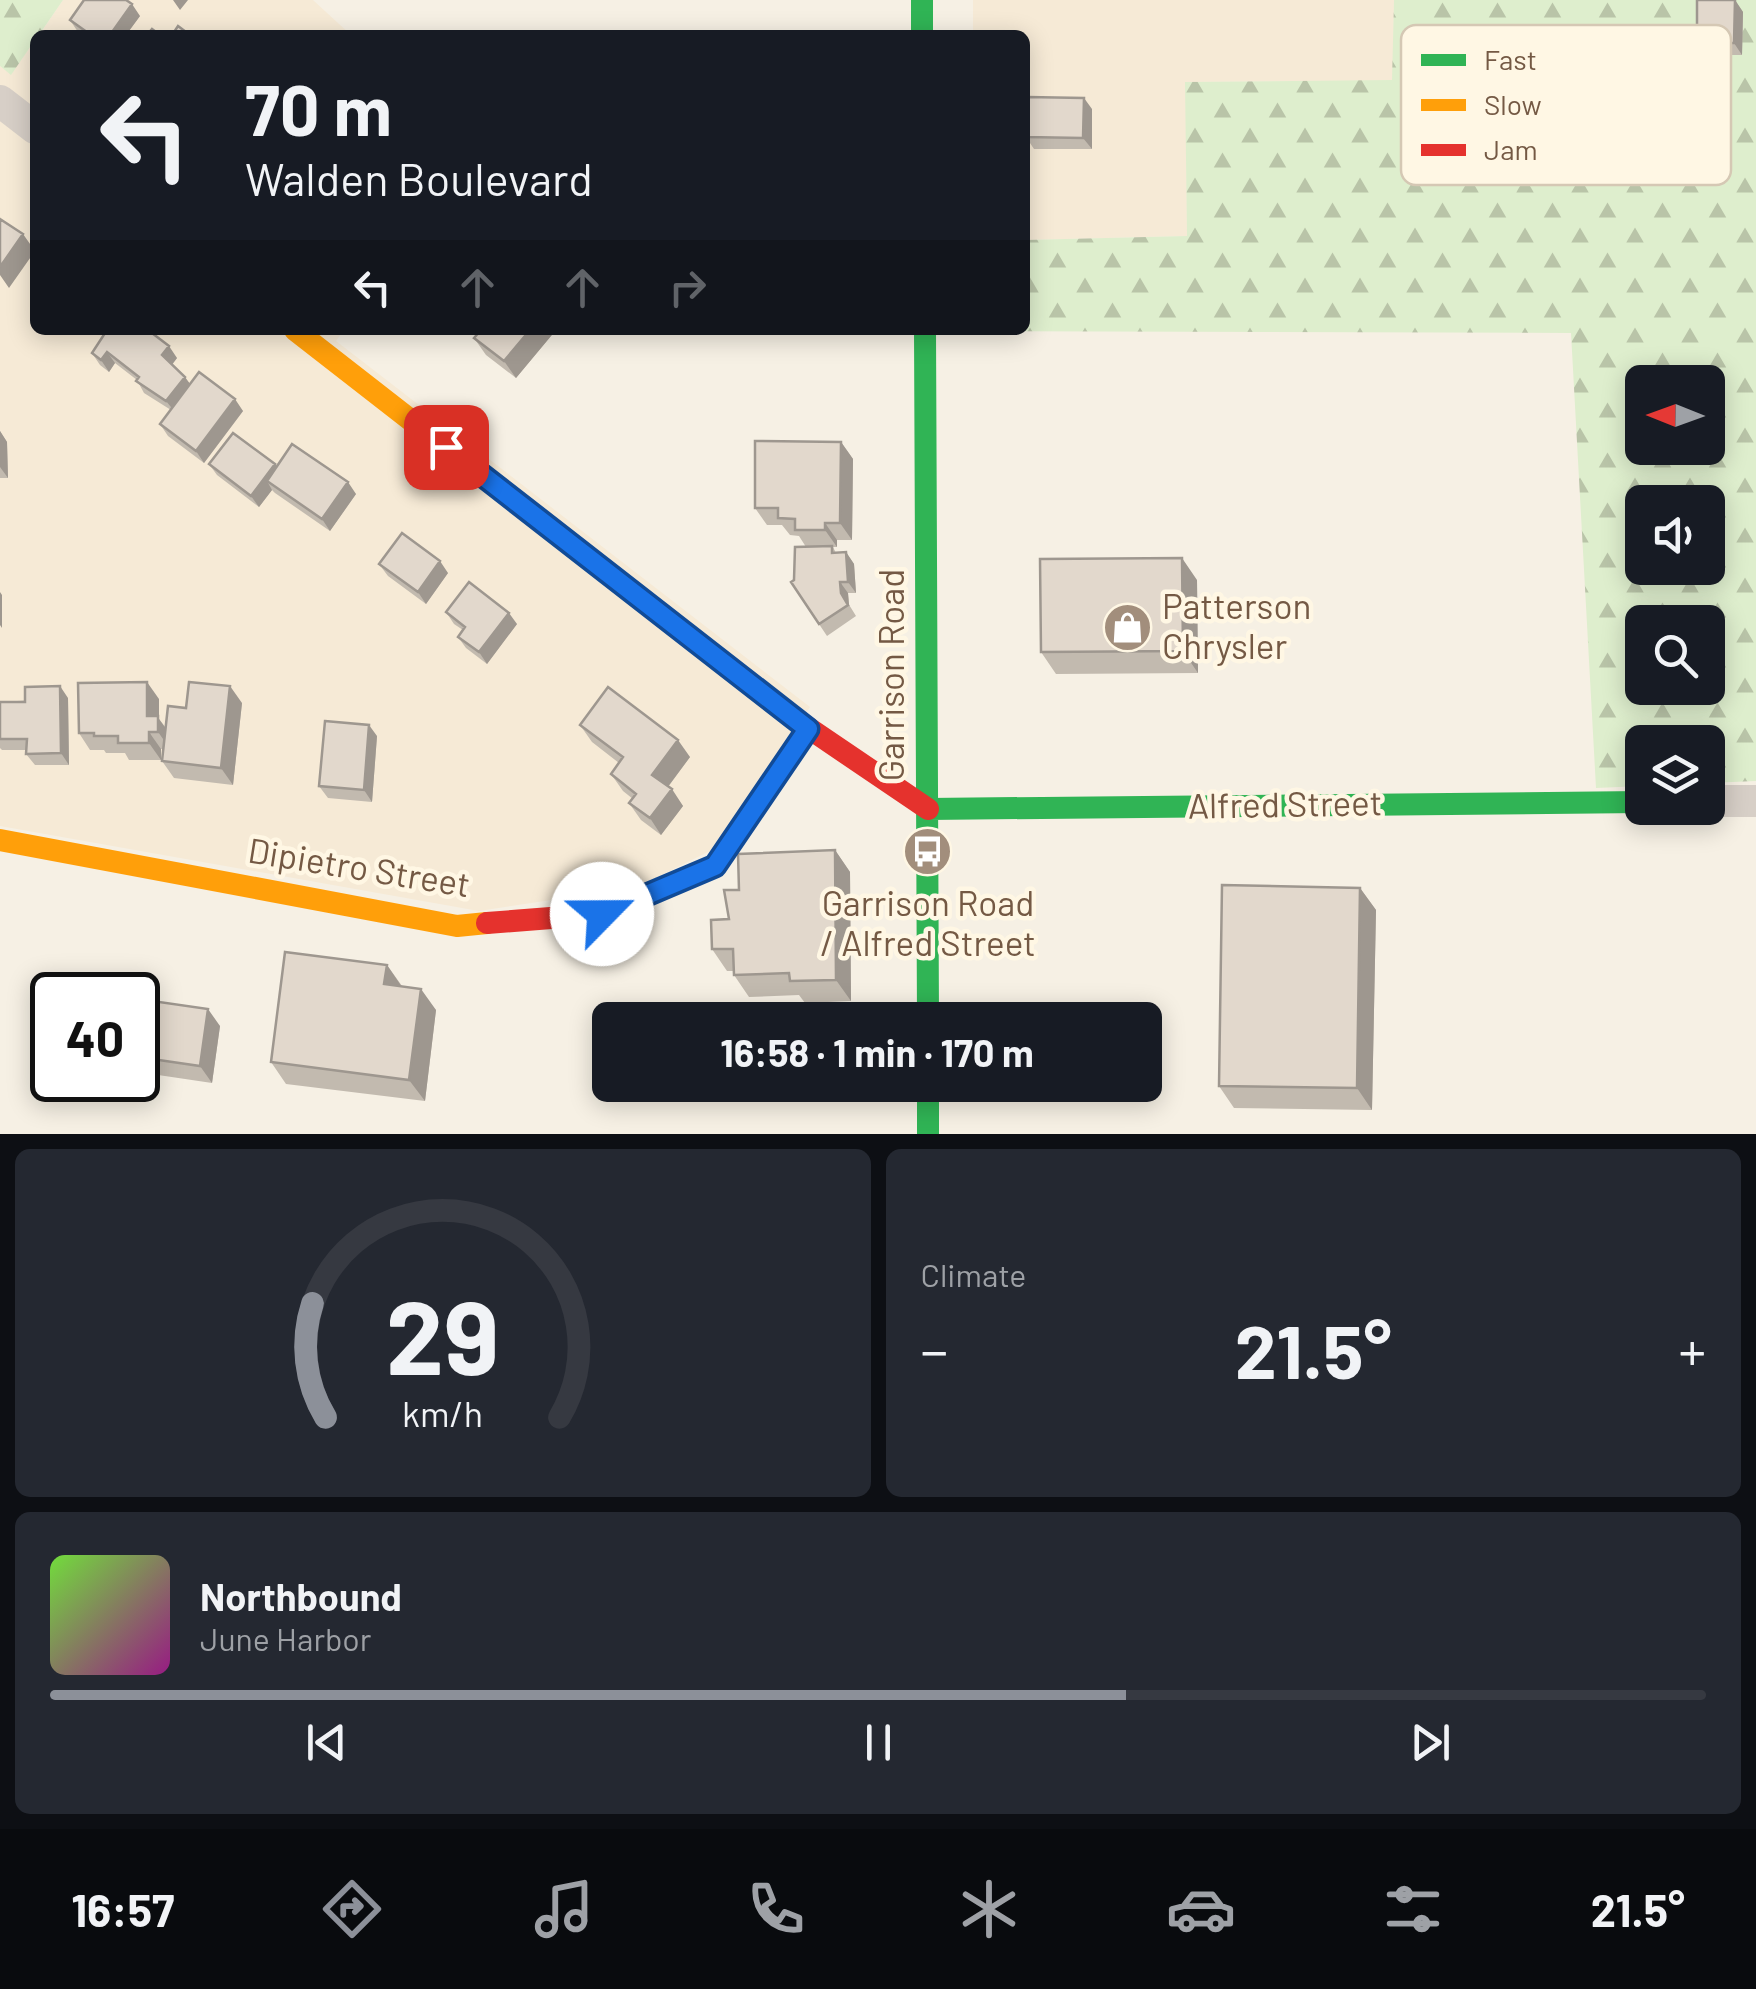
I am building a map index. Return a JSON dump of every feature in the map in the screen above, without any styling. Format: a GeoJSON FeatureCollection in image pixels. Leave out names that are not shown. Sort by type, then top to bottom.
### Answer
{"type":"FeatureCollection","features":[{"type":"Feature","properties":{"kind":"street"},"geometry":{"type":"LineString","coordinates":[[922,0],[922,30]]}},
{"type":"Feature","properties":{"kind":"street"},"geometry":{"type":"LineString","coordinates":[[0,101],[30,124]]}},
{"type":"Feature","properties":{"kind":"street"},"geometry":{"type":"LineString","coordinates":[[301,335],[808,729],[928,809]]}},
{"type":"Feature","properties":{"kind":"street","name":"Garrison Road"},"geometry":{"type":"LineString","coordinates":[[925,335],[928,1002]]}},
{"type":"Feature","properties":{"kind":"street","name":"Dipietro Street"},"geometry":{"type":"LineString","coordinates":[[0,840],[457,926],[602,914],[715,866],[808,729]]}},
{"type":"Feature","properties":{"kind":"street"},"geometry":{"type":"LineString","coordinates":[[1725,801],[1756,800]]}},
{"type":"Feature","properties":{"kind":"street","name":"Alfred Street"},"geometry":{"type":"LineString","coordinates":[[928,809],[1625,802]]}},
{"type":"Feature","properties":{"kind":"street"},"geometry":{"type":"LineString","coordinates":[[928,1102],[928,1134]]}},
{"type":"Feature","properties":{"kind":"shaded area"},"geometry":{"type":"Polygon","coordinates":[[[63,0],[313,0],[346,30],[42,30],[63,0]]]}},
{"type":"Feature","properties":{"kind":"shaded area"},"geometry":{"type":"Polygon","coordinates":[[[973,0],[1394,0],[1393,81],[1186,82],[1187,236],[1030,240],[1030,30],[973,30],[973,0]]]}},
{"type":"Feature","properties":{"kind":"shaded area"},"geometry":{"type":"Polygon","coordinates":[[[30,47],[30,335],[340,335],[336,341],[810,707],[716,848],[637,887],[479,911],[0,826],[0,66],[11,74],[30,47]]]}},
{"type":"Feature","properties":{"kind":"green space"},"geometry":{"type":"Polygon","coordinates":[[[0,0],[63,0],[42,30],[30,30],[30,47],[11,75],[0,66],[0,0]]]}},
{"type":"Feature","properties":{"kind":"green space"},"geometry":{"type":"Polygon","coordinates":[[[1394,0],[1756,0],[1756,781],[1725,782],[1725,725],[1625,725],[1625,787],[1596,788],[1571,333],[1030,331],[1030,240],[1187,236],[1185,82],[1392,80],[1394,0]]]}},
{"type":"Feature","properties":{"kind":"building"},"geometry":{"type":"Polygon","coordinates":[[[84,0],[126,0],[132,4],[114,30],[84,30],[70,20],[84,0]]]}},
{"type":"Feature","properties":{"kind":"building"},"geometry":{"type":"Polygon","coordinates":[[[1697,0],[1735,0],[1734,43],[1731,25],[1697,25],[1697,0]]]}},
{"type":"Feature","properties":{"kind":"building"},"geometry":{"type":"Polygon","coordinates":[[[1030,97],[1084,98],[1083,138],[1030,137],[1030,97]]]}},
{"type":"Feature","properties":{"kind":"building"},"geometry":{"type":"Polygon","coordinates":[[[0,219],[23,234],[0,267],[0,219]]]}},
{"type":"Feature","properties":{"kind":"building"},"geometry":{"type":"Polygon","coordinates":[[[104,335],[155,335],[169,346],[162,355],[185,377],[166,401],[136,381],[139,377],[107,352],[101,360],[92,353],[104,335]]]}},
{"type":"Feature","properties":{"kind":"building"},"geometry":{"type":"Polygon","coordinates":[[[477,335],[526,335],[504,361],[474,338],[477,335]]]}},
{"type":"Feature","properties":{"kind":"building"},"geometry":{"type":"Polygon","coordinates":[[[199,372],[235,399],[196,451],[160,424],[199,372]]]}},
{"type":"Feature","properties":{"kind":"building"},"geometry":{"type":"Polygon","coordinates":[[[233,433],[275,464],[251,496],[209,464],[233,433]]]}},
{"type":"Feature","properties":{"kind":"building"},"geometry":{"type":"Polygon","coordinates":[[[755,441],[841,442],[840,523],[825,523],[825,530],[795,530],[795,519],[778,518],[778,508],[755,508],[755,441]]]}},
{"type":"Feature","properties":{"kind":"building"},"geometry":{"type":"Polygon","coordinates":[[[292,444],[348,482],[322,519],[267,481],[292,444]]]}},
{"type":"Feature","properties":{"kind":"building"},"geometry":{"type":"Polygon","coordinates":[[[402,533],[440,561],[418,592],[379,564],[402,533]]]}},
{"type":"Feature","properties":{"kind":"building"},"geometry":{"type":"Polygon","coordinates":[[[832,546],[832,553],[846,552],[848,582],[840,582],[848,605],[819,624],[791,582],[795,547],[832,546]]]}},
{"type":"Feature","properties":{"kind":"building","name":"Patterson Chrysler"},"geometry":{"type":"Polygon","coordinates":[[[1182,558],[1183,651],[1041,652],[1040,559],[1182,558]]]}},
{"type":"Feature","properties":{"kind":"building"},"geometry":{"type":"Polygon","coordinates":[[[469,582],[509,613],[479,652],[458,637],[465,627],[446,612],[469,582]]]}},
{"type":"Feature","properties":{"kind":"building"},"geometry":{"type":"Polygon","coordinates":[[[147,682],[147,716],[158,716],[158,732],[149,732],[149,743],[118,743],[118,736],[79,733],[78,683],[147,682]]]}},
{"type":"Feature","properties":{"kind":"building"},"geometry":{"type":"Polygon","coordinates":[[[189,682],[230,686],[221,768],[162,761],[168,706],[186,708],[189,682]]]}},
{"type":"Feature","properties":{"kind":"building"},"geometry":{"type":"Polygon","coordinates":[[[60,686],[61,753],[26,754],[27,739],[0,739],[0,702],[25,702],[25,687],[60,686]]]}},
{"type":"Feature","properties":{"kind":"building"},"geometry":{"type":"Polygon","coordinates":[[[608,687],[678,740],[652,775],[672,789],[650,818],[629,803],[636,794],[611,774],[623,757],[580,725],[608,687]]]}},
{"type":"Feature","properties":{"kind":"building"},"geometry":{"type":"Polygon","coordinates":[[[325,721],[369,725],[364,790],[319,786],[325,721]]]}},
{"type":"Feature","properties":{"kind":"building"},"geometry":{"type":"Polygon","coordinates":[[[835,850],[836,980],[790,981],[789,973],[734,975],[733,949],[712,949],[711,920],[729,919],[724,890],[739,890],[738,854],[835,850]]]}},
{"type":"Feature","properties":{"kind":"building"},"geometry":{"type":"Polygon","coordinates":[[[1222,885],[1360,888],[1357,1088],[1219,1086],[1222,885]]]}},
{"type":"Feature","properties":{"kind":"building"},"geometry":{"type":"Polygon","coordinates":[[[285,952],[387,965],[384,984],[421,989],[409,1080],[271,1062],[285,952]]]}},
{"type":"Feature","properties":{"kind":"building"},"geometry":{"type":"Polygon","coordinates":[[[160,1002],[208,1009],[200,1066],[160,1060],[160,1002]]]}},
{"type":"Feature","properties":{"kind":"traffic: fast"},"geometry":{"type":"LineString","coordinates":[[922,0],[922,30]]}},
{"type":"Feature","properties":{"kind":"traffic: fast"},"geometry":{"type":"LineString","coordinates":[[925,335],[928,1002]]}},
{"type":"Feature","properties":{"kind":"traffic: fast"},"geometry":{"type":"LineString","coordinates":[[928,809],[1625,802]]}},
{"type":"Feature","properties":{"kind":"traffic: fast"},"geometry":{"type":"LineString","coordinates":[[928,1102],[928,1134]]}},
{"type":"Feature","properties":{"kind":"traffic: slow"},"geometry":{"type":"LineString","coordinates":[[301,335],[788,714]]}},
{"type":"Feature","properties":{"kind":"traffic: slow"},"geometry":{"type":"LineString","coordinates":[[0,840],[457,926],[487,923]]}},
{"type":"Feature","properties":{"kind":"traffic: jam"},"geometry":{"type":"LineString","coordinates":[[788,714],[928,809]]}},
{"type":"Feature","properties":{"kind":"traffic: jam"},"geometry":{"type":"LineString","coordinates":[[487,923],[602,914],[715,866],[808,729]]}},
{"type":"Feature","properties":{"kind":"place","name":"Patterson Chrysler"},"geometry":{"type":"Point","coordinates":[1127,627]}},
{"type":"Feature","properties":{"kind":"place","name":"Garrison Road / Alfred Street"},"geometry":{"type":"Point","coordinates":[928,852]}},
{"type":"Feature","properties":{"kind":"route"},"geometry":{"type":"LineString","coordinates":[[446,447],[808,729],[715,866],[602,914]]}}]}
